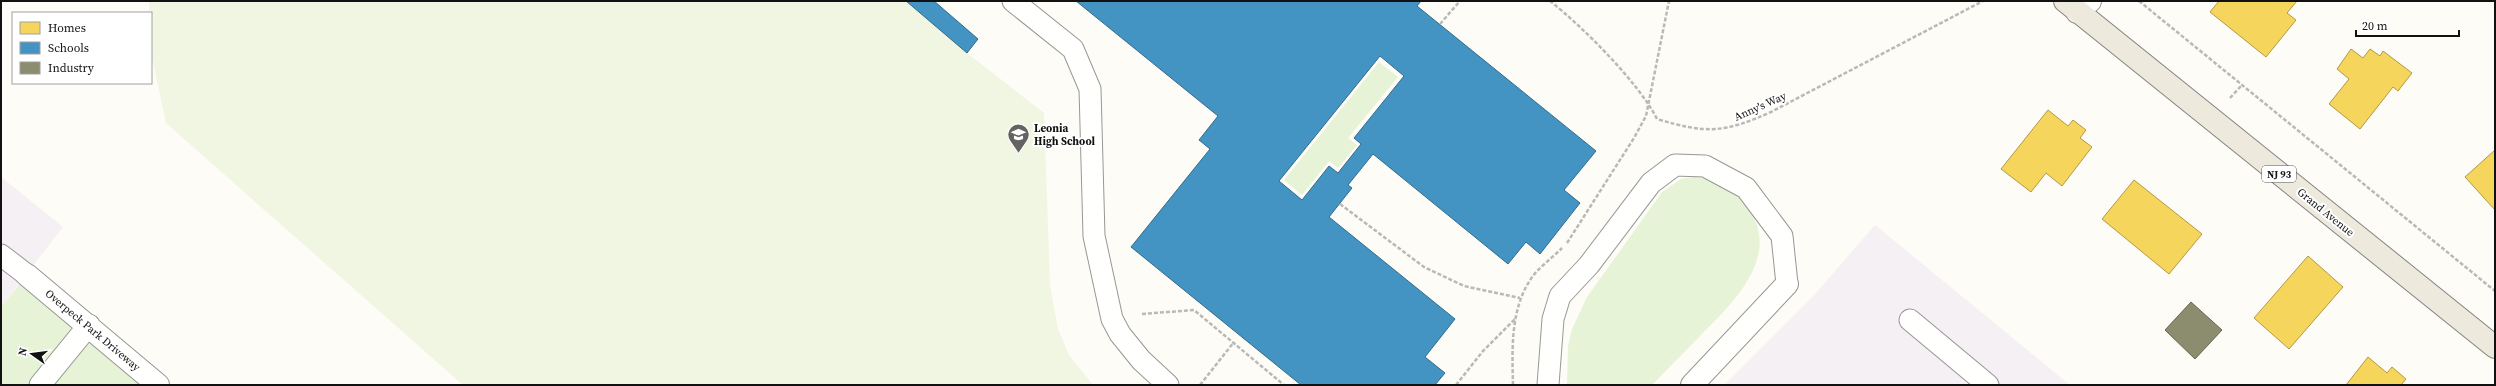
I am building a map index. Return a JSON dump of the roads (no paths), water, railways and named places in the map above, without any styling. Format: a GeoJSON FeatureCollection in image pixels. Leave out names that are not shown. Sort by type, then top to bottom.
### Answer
{"type":"FeatureCollection","features":[{"type":"Feature","properties":{"kind":"main road","name":"Grand Avenue"},"geometry":{"type":"LineString","coordinates":[[2077,5],[2495,347]]}},
{"type":"Feature","properties":{"kind":"street","name":"Overpeck Park Driveway"},"geometry":{"type":"LineString","coordinates":[[28,275],[89,325],[158,385]]}},
{"type":"Feature","properties":{"kind":"street"},"geometry":{"type":"LineString","coordinates":[[1692,385],[1787,284]]}},
{"type":"Feature","properties":{"kind":"lane"},"geometry":{"type":"LineString","coordinates":[[1013,1],[1073,49],[1090,89],[1094,236],[1112,319],[1120,334],[1141,360],[1168,385]]}},
{"type":"Feature","properties":{"kind":"lane"},"geometry":{"type":"LineString","coordinates":[[1548,385],[1553,319],[1560,296],[1589,265],[1651,183],[1675,165],[1705,166],[1746,188],[1782,236],[1787,284]]}},
{"type":"Feature","properties":{"kind":"lane"},"geometry":{"type":"LineString","coordinates":[[1,255],[28,275]]}},
{"type":"Feature","properties":{"kind":"lane"},"geometry":{"type":"LineString","coordinates":[[1910,320],[1988,385]]}},
{"type":"Feature","properties":{"kind":"lane"},"geometry":{"type":"LineString","coordinates":[[40,385],[89,325]]}},
{"type":"Feature","properties":{"kind":"place","name":"Leonia High School"},"geometry":{"type":"Point","coordinates":[1019,154]}}]}
